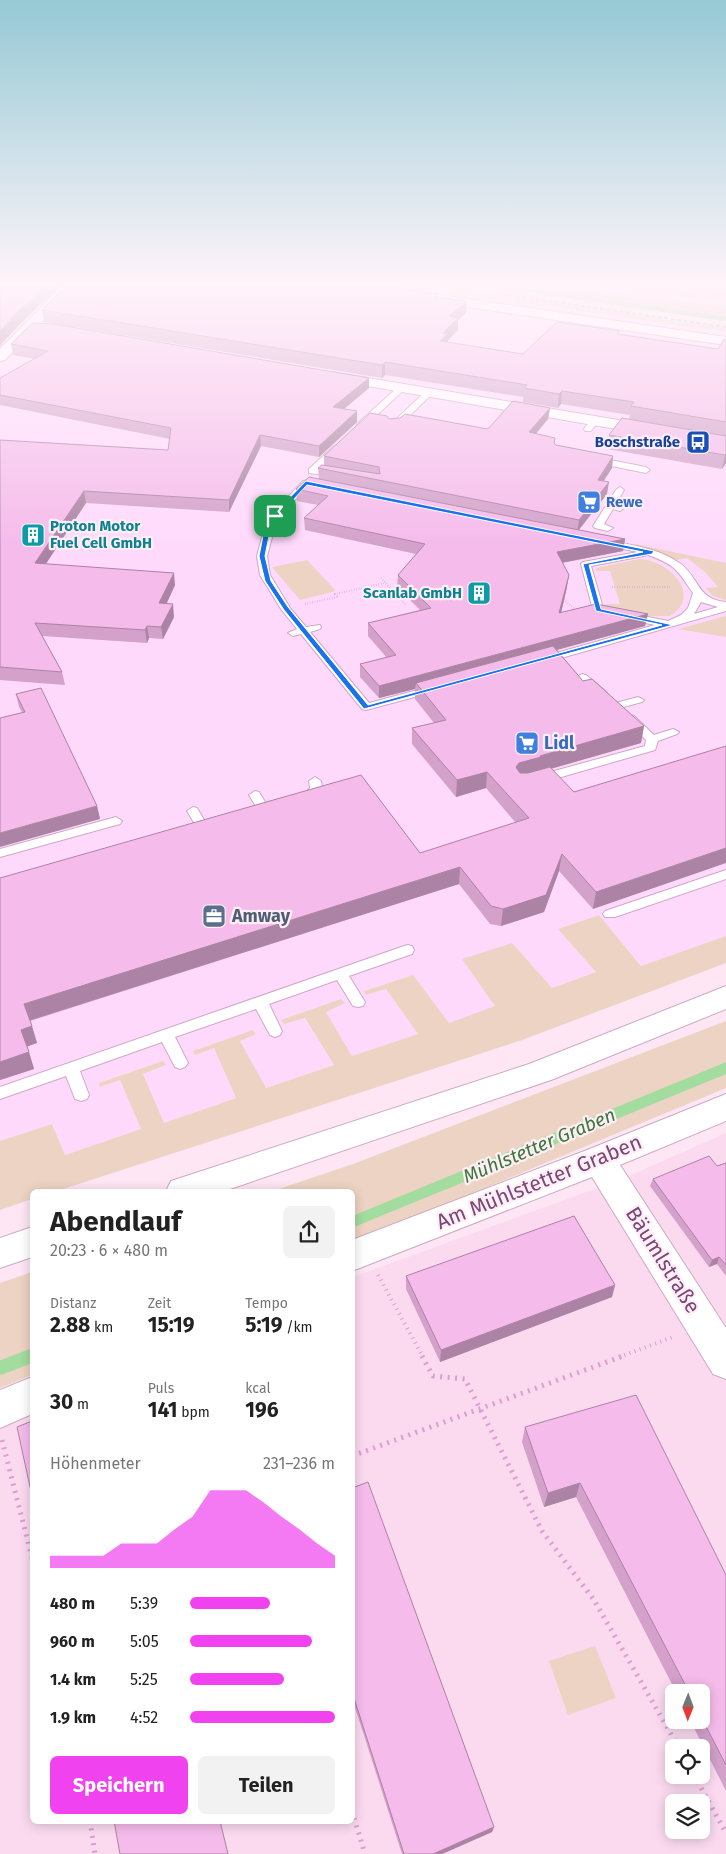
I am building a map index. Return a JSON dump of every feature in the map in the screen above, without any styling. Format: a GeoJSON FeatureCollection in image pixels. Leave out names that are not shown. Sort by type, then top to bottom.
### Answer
{"type":"FeatureCollection","features":[{"type":"Feature","properties":{"kind":"street"},"geometry":{"type":"LineString","coordinates":[[317,374],[430,393],[591,426],[726,443]]}},
{"type":"Feature","properties":{"kind":"street"},"geometry":{"type":"LineString","coordinates":[[189,1189],[540,1072],[726,997]]}},
{"type":"Feature","properties":{"kind":"street","name":"Am Mühlstetter Graben"},"geometry":{"type":"LineString","coordinates":[[359,1254],[599,1160],[726,1107]]}},
{"type":"Feature","properties":{"kind":"street","name":"Bäumlstraße"},"geometry":{"type":"LineString","coordinates":[[599,1160],[726,1361]]}},
{"type":"Feature","properties":{"kind":"street"},"geometry":{"type":"LineString","coordinates":[[0,1253],[30,1243]]}},
{"type":"Feature","properties":{"kind":"street"},"geometry":{"type":"LineString","coordinates":[[0,1409],[30,1396]]}},
{"type":"Feature","properties":{"kind":"lane"},"geometry":{"type":"LineString","coordinates":[[355,431],[402,388]]}},
{"type":"Feature","properties":{"kind":"lane"},"geometry":{"type":"LineString","coordinates":[[392,427],[430,393]]}},
{"type":"Feature","properties":{"kind":"lane"},"geometry":{"type":"LineString","coordinates":[[340,444],[312,471],[348,478]]}},
{"type":"Feature","properties":{"kind":"lane"},"geometry":{"type":"LineString","coordinates":[[588,459],[646,470]]}},
{"type":"Feature","properties":{"kind":"lane"},"geometry":{"type":"LineString","coordinates":[[316,485],[306,483],[275,516],[270,526],[262,556],[265,575],[298,631],[366,707],[444,686]]}},
{"type":"Feature","properties":{"kind":"lane"},"geometry":{"type":"LineString","coordinates":[[608,528],[598,526],[615,507],[620,490]]}},
{"type":"Feature","properties":{"kind":"lane"},"geometry":{"type":"LineString","coordinates":[[594,541],[652,552],[677,564],[690,577],[697,595],[697,603],[691,612],[670,625],[598,610],[586,564],[652,552]]}},
{"type":"Feature","properties":{"kind":"lane"},"geometry":{"type":"LineString","coordinates":[[697,595],[705,600],[726,607]]}},
{"type":"Feature","properties":{"kind":"lane"},"geometry":{"type":"LineString","coordinates":[[530,663],[670,625],[726,607]]}},
{"type":"Feature","properties":{"kind":"lane"},"geometry":{"type":"LineString","coordinates":[[298,631],[316,627]]}},
{"type":"Feature","properties":{"kind":"lane"},"geometry":{"type":"LineString","coordinates":[[582,677],[652,738]]}},
{"type":"Feature","properties":{"kind":"lane"},"geometry":{"type":"LineString","coordinates":[[616,706],[638,700]]}},
{"type":"Feature","properties":{"kind":"lane"},"geometry":{"type":"LineString","coordinates":[[652,738],[673,732]]}},
{"type":"Feature","properties":{"kind":"lane"},"geometry":{"type":"LineString","coordinates":[[531,782],[651,748],[652,738]]}},
{"type":"Feature","properties":{"kind":"lane"},"geometry":{"type":"LineString","coordinates":[[290,803],[307,799],[316,788],[315,781]]}},
{"type":"Feature","properties":{"kind":"lane"},"geometry":{"type":"LineString","coordinates":[[247,815],[269,809],[255,796]]}},
{"type":"Feature","properties":{"kind":"lane"},"geometry":{"type":"LineString","coordinates":[[193,812],[203,828]]}},
{"type":"Feature","properties":{"kind":"lane"},"geometry":{"type":"LineString","coordinates":[[0,854],[116,821]]}},
{"type":"Feature","properties":{"kind":"lane"},"geometry":{"type":"LineString","coordinates":[[610,914],[726,874]]}},
{"type":"Feature","properties":{"kind":"lane"},"geometry":{"type":"LineString","coordinates":[[0,1093],[408,950]]}},
{"type":"Feature","properties":{"kind":"lane"},"geometry":{"type":"LineString","coordinates":[[340,974],[358,1002]]}},
{"type":"Feature","properties":{"kind":"lane"},"geometry":{"type":"LineString","coordinates":[[260,1002],[275,1031]]}},
{"type":"Feature","properties":{"kind":"lane"},"geometry":{"type":"LineString","coordinates":[[166,1036],[180,1063]]}},
{"type":"Feature","properties":{"kind":"lane"},"geometry":{"type":"LineString","coordinates":[[71,1068],[81,1095]]}},
{"type":"Feature","properties":{"kind":"path"},"geometry":{"type":"LineString","coordinates":[[381,578],[406,605]]}},
{"type":"Feature","properties":{"kind":"path"},"geometry":{"type":"LineString","coordinates":[[286,608],[338,597],[335,594],[384,583]]}},
{"type":"Feature","properties":{"kind":"path"},"geometry":{"type":"LineString","coordinates":[[359,1254],[433,1376],[465,1379],[542,1531],[594,1600],[674,1739]]}},
{"type":"Feature","properties":{"kind":"path"},"geometry":{"type":"LineString","coordinates":[[355,1455],[704,1325]]}},
{"type":"Feature","properties":{"kind":"path"},"geometry":{"type":"LineString","coordinates":[[0,1433],[30,1550]]}},
{"type":"Feature","properties":{"kind":"path"},"geometry":{"type":"LineString","coordinates":[[699,1784],[726,1833]]}},
{"type":"Feature","properties":{"kind":"path"},"geometry":{"type":"LineString","coordinates":[[355,1821],[365,1854]]}},
{"type":"Feature","properties":{"kind":"path"},"geometry":{"type":"LineString","coordinates":[[91,1824],[96,1854]]}},
{"type":"Feature","properties":{"kind":"shaded area"},"geometry":{"type":"Polygon","coordinates":[[[0,374],[726,374],[726,936],[642,966],[599,915],[558,929],[596,972],[552,988],[462,959],[496,1006],[449,1023],[412,975],[364,991],[366,995],[386,989],[418,1034],[352,1056],[326,1012],[344,1003],[284,1024],[304,1018],[334,1065],[265,1088],[240,1040],[256,1034],[214,1048],[236,1098],[164,1123],[143,1074],[165,1066],[163,1061],[100,1087],[120,1080],[141,1129],[65,1155],[52,1124],[0,1141],[0,374]]]}},
{"type":"Feature","properties":{"kind":"shaded area"},"geometry":{"type":"Polygon","coordinates":[[[635,544],[726,563],[726,600],[713,596],[706,588],[718,587],[705,572],[687,558],[676,560],[660,553],[633,546],[635,544]]]}},
{"type":"Feature","properties":{"kind":"shaded area"},"geometry":{"type":"Polygon","coordinates":[[[639,559],[650,561],[670,571],[683,588],[684,598],[680,607],[670,616],[643,616],[606,608],[605,604],[620,604],[610,571],[596,571],[596,568],[639,559]]]}},
{"type":"Feature","properties":{"kind":"shaded area"},"geometry":{"type":"Polygon","coordinates":[[[307,560],[336,591],[300,600],[272,567],[307,560]]]}},
{"type":"Feature","properties":{"kind":"shaded area"},"geometry":{"type":"Polygon","coordinates":[[[726,616],[726,637],[678,629],[726,616]]]}},
{"type":"Feature","properties":{"kind":"shaded area"},"geometry":{"type":"Polygon","coordinates":[[[599,915],[641,966],[726,936],[726,963],[522,1040],[63,1189],[30,1189],[30,1200],[0,1210],[0,1141],[52,1124],[65,1155],[141,1129],[120,1080],[100,1087],[99,1083],[163,1061],[166,1065],[143,1074],[164,1123],[236,1098],[214,1048],[195,1055],[193,1051],[253,1030],[256,1034],[240,1041],[266,1088],[334,1065],[305,1018],[284,1024],[281,1020],[341,999],[345,1003],[326,1012],[352,1056],[418,1034],[386,989],[366,995],[364,991],[413,975],[449,1023],[495,1006],[462,959],[512,943],[552,988],[596,972],[558,929],[599,915]]]}},
{"type":"Feature","properties":{"kind":"shaded area"},"geometry":{"type":"Polygon","coordinates":[[[726,1021],[726,1088],[355,1242],[355,1189],[279,1189],[353,1164],[726,1021]]]}},
{"type":"Feature","properties":{"kind":"shaded area"},"geometry":{"type":"Polygon","coordinates":[[[726,1133],[726,1854],[0,1854],[0,1405],[30,1394],[30,1824],[355,1824],[355,1276],[622,1179],[726,1133]]]}},
{"type":"Feature","properties":{"kind":"shaded area"},"geometry":{"type":"Polygon","coordinates":[[[30,1273],[30,1376],[0,1388],[0,1283],[30,1273]]]}},
{"type":"Feature","properties":{"kind":"shaded area"},"geometry":{"type":"Polygon","coordinates":[[[595,1646],[616,1698],[568,1715],[549,1661],[595,1646]]]}},
{"type":"Feature","properties":{"kind":"building"},"geometry":{"type":"Polygon","coordinates":[[[8,374],[343,374],[369,378],[333,407],[357,411],[319,446],[260,435],[229,500],[84,491],[35,563],[174,573],[159,603],[173,604],[161,627],[147,626],[145,630],[35,623],[62,672],[0,667],[0,440],[168,450],[171,428],[0,395],[0,378],[8,374]]]}},
{"type":"Feature","properties":{"kind":"building"},"geometry":{"type":"Polygon","coordinates":[[[456,374],[726,374],[726,422],[631,406],[634,402],[562,391],[559,394],[524,388],[527,385],[456,374]]]}},
{"type":"Feature","properties":{"kind":"building"},"geometry":{"type":"Polygon","coordinates":[[[513,401],[550,408],[529,432],[555,438],[554,443],[556,445],[613,456],[598,480],[609,482],[579,520],[318,468],[322,465],[380,474],[379,467],[324,456],[370,413],[387,416],[389,419],[400,418],[405,414],[488,429],[513,401]]]}},
{"type":"Feature","properties":{"kind":"building"},"geometry":{"type":"Polygon","coordinates":[[[622,418],[726,436],[726,454],[609,435],[622,418]]]}},
{"type":"Feature","properties":{"kind":"building","name":"Scanlab GmbH"},"geometry":{"type":"Polygon","coordinates":[[[309,477],[625,539],[557,552],[569,575],[559,613],[596,604],[648,614],[379,686],[360,664],[396,655],[368,623],[431,608],[398,575],[425,544],[304,518],[328,496],[296,489],[309,477]]]}},
{"type":"Feature","properties":{"kind":"building"},"geometry":{"type":"Polygon","coordinates":[[[553,646],[583,681],[592,679],[644,726],[519,763],[516,767],[520,773],[528,773],[550,767],[574,792],[726,746],[726,848],[596,892],[562,854],[546,895],[503,909],[491,906],[460,867],[24,1004],[32,1026],[21,1030],[29,1052],[0,1062],[0,878],[361,775],[420,853],[529,818],[487,772],[457,780],[412,728],[446,720],[416,683],[553,646]]]}},
{"type":"Feature","properties":{"kind":"building"},"geometry":{"type":"Polygon","coordinates":[[[41,688],[97,806],[0,833],[0,718],[25,712],[16,694],[41,688]]]}},
{"type":"Feature","properties":{"kind":"building"},"geometry":{"type":"Polygon","coordinates":[[[709,1156],[717,1166],[726,1163],[726,1265],[719,1257],[712,1260],[653,1179],[709,1156]]]}},
{"type":"Feature","properties":{"kind":"building"},"geometry":{"type":"Polygon","coordinates":[[[574,1216],[615,1285],[441,1350],[406,1276],[574,1216]]]}},
{"type":"Feature","properties":{"kind":"building"},"geometry":{"type":"Polygon","coordinates":[[[636,1395],[726,1575],[726,1765],[707,1729],[710,1729],[710,1684],[685,1684],[580,1483],[548,1493],[525,1427],[636,1395]]]}},
{"type":"Feature","properties":{"kind":"building"},"geometry":{"type":"Polygon","coordinates":[[[30,1422],[30,1487],[17,1427],[30,1422]]]}},
{"type":"Feature","properties":{"kind":"building"},"geometry":{"type":"Polygon","coordinates":[[[368,1482],[494,1827],[433,1854],[404,1854],[355,1701],[355,1487],[368,1482]]]}},
{"type":"Feature","properties":{"kind":"building"},"geometry":{"type":"Polygon","coordinates":[[[115,1824],[221,1824],[228,1854],[120,1854],[115,1824]]]}},
{"type":"Feature","properties":{"kind":"waterway","name":"Mühlstetter Graben"},"geometry":{"type":"LineString","coordinates":[[355,1221],[726,1068]]}},
{"type":"Feature","properties":{"kind":"waterway","name":"Mühlstetter Graben"},"geometry":{"type":"LineString","coordinates":[[0,1368],[30,1356]]}},
{"type":"Feature","properties":{"kind":"place","name":"Boschstraße"},"geometry":{"type":"Point","coordinates":[698,442]}},
{"type":"Feature","properties":{"kind":"place","name":"Rewe"},"geometry":{"type":"Point","coordinates":[589,502]}},
{"type":"Feature","properties":{"kind":"place","name":"Proton Motor Fuel Cell GmbH"},"geometry":{"type":"Point","coordinates":[33,535]}},
{"type":"Feature","properties":{"kind":"place","name":"Scanlab GmbH"},"geometry":{"type":"Point","coordinates":[479,593]}},
{"type":"Feature","properties":{"kind":"place","name":"Lidl"},"geometry":{"type":"Point","coordinates":[527,743]}},
{"type":"Feature","properties":{"kind":"place","name":"Amway"},"geometry":{"type":"Point","coordinates":[214,916]}},
{"type":"Feature","properties":{"kind":"route"},"geometry":{"type":"LineString","coordinates":[[306,483],[652,552],[586,564],[598,610],[670,625],[366,707],[286,608],[265,575],[262,556],[266,536],[275,516],[306,483]]}}]}
